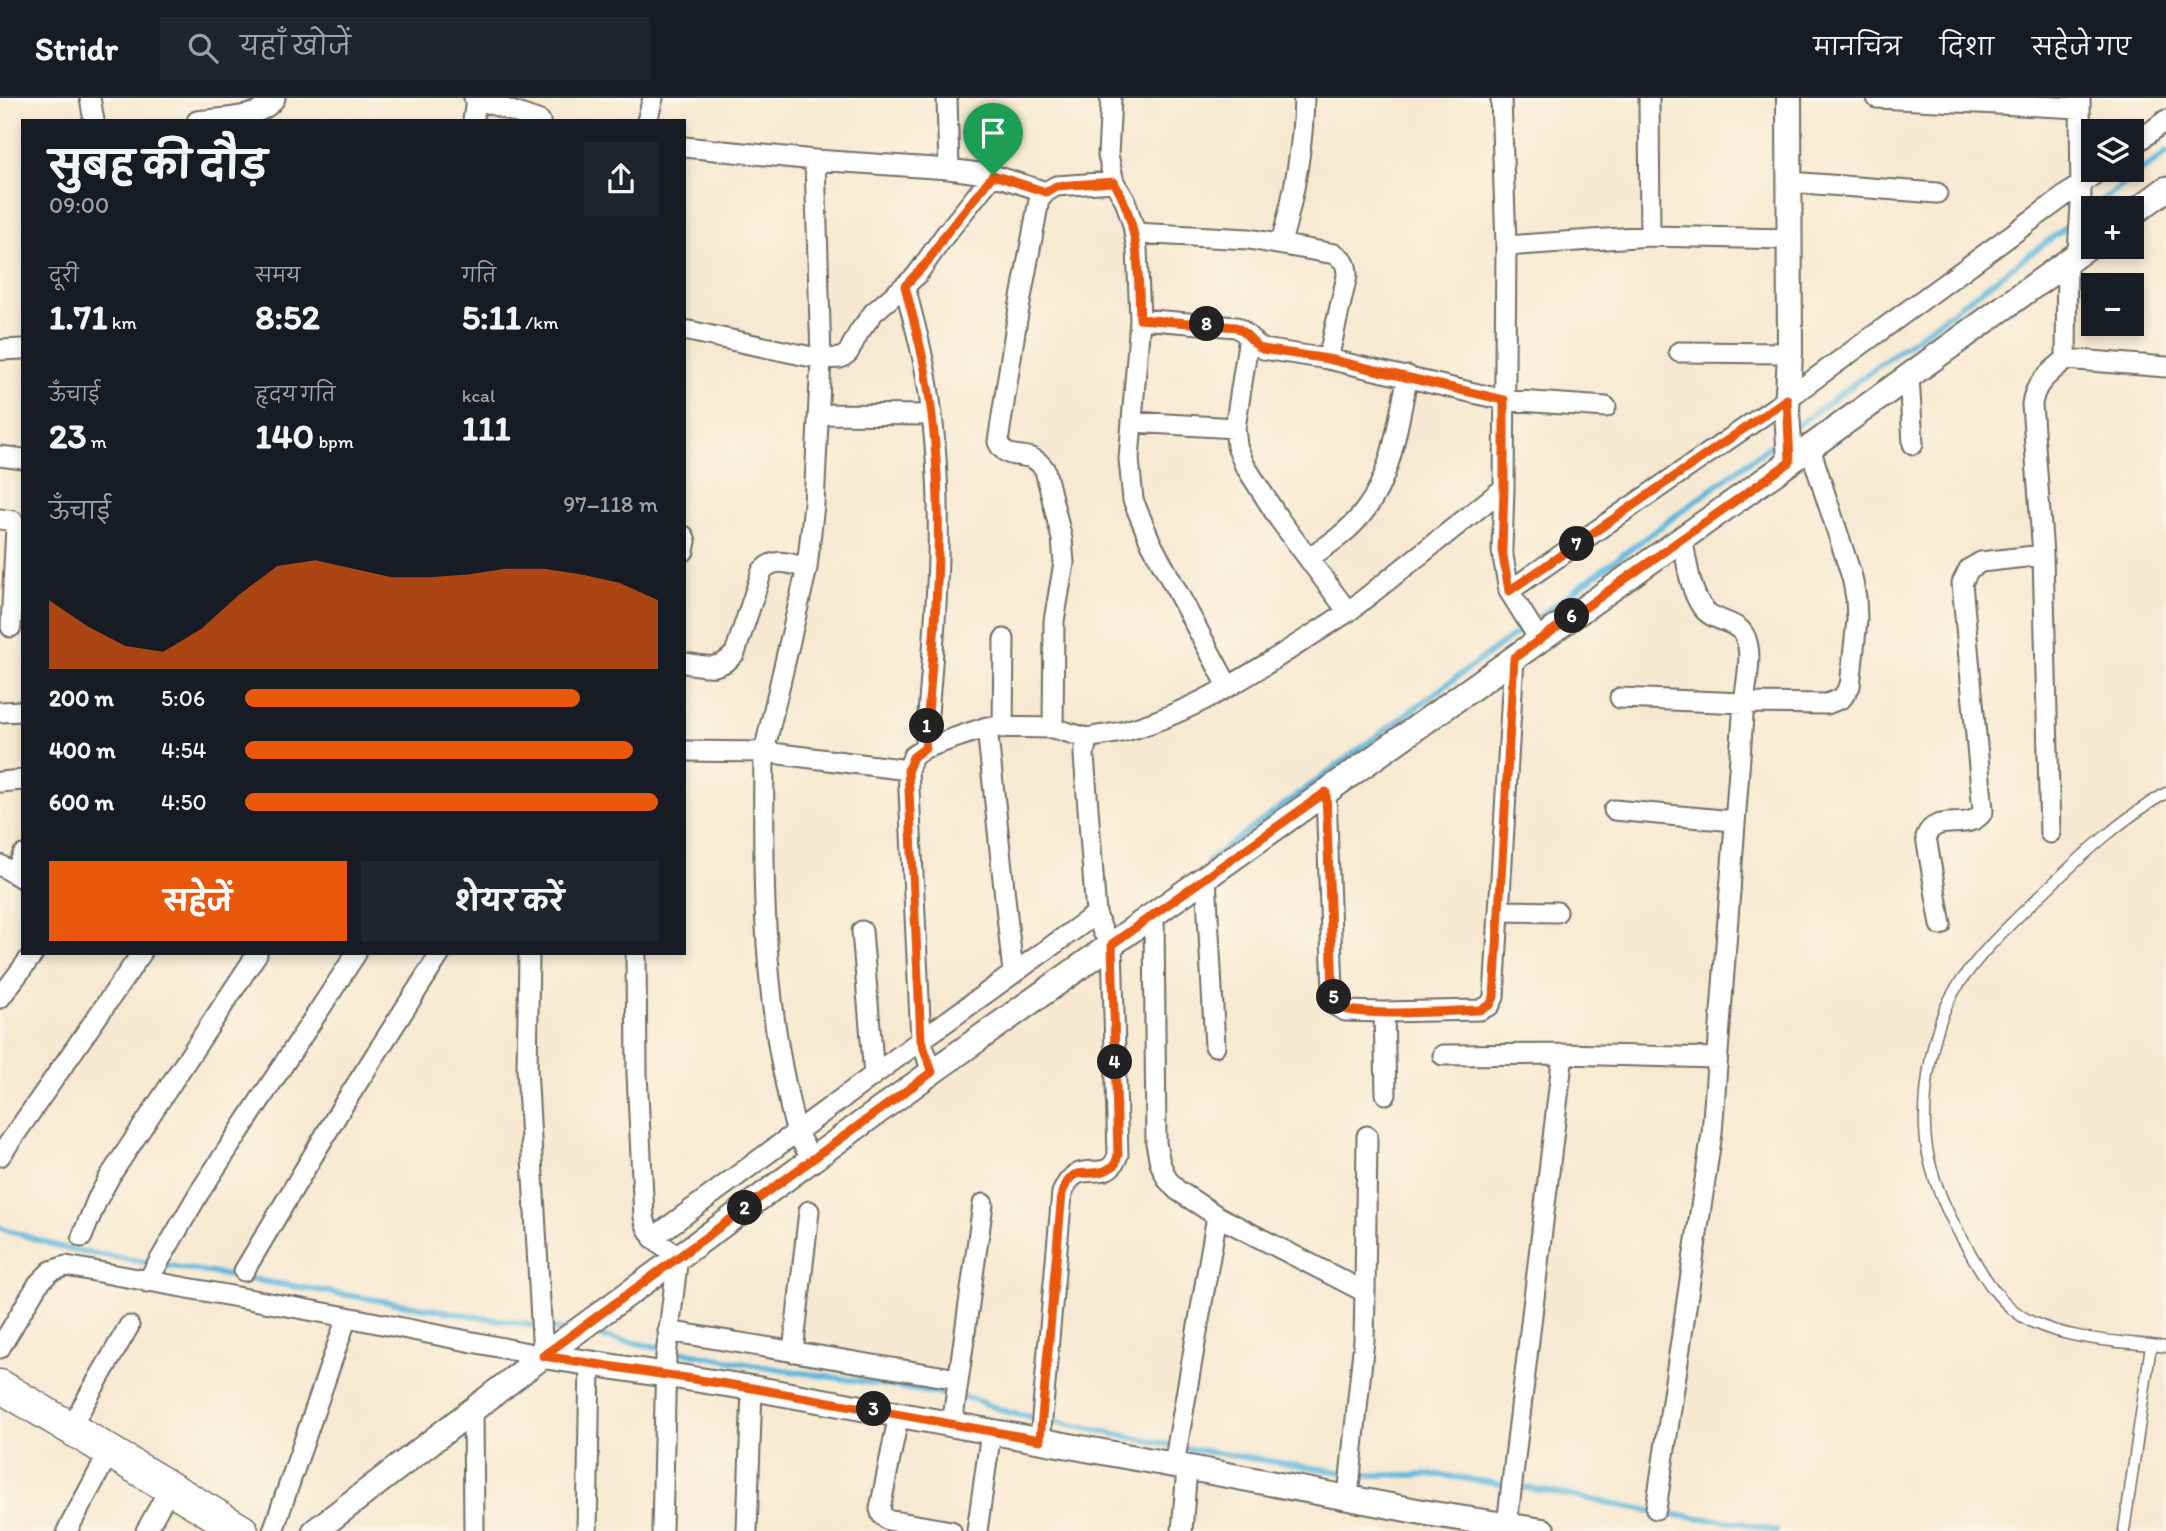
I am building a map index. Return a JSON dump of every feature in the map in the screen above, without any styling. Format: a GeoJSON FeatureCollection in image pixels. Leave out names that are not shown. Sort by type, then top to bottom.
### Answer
{"type":"FeatureCollection","features":[{"type":"Feature","properties":{"kind":"highway"},"geometry":{"type":"LineString","coordinates":[[0,1386],[242,1531]]}},
{"type":"Feature","properties":{"kind":"street"},"geometry":{"type":"LineString","coordinates":[[90,98],[94,119]]}},
{"type":"Feature","properties":{"kind":"street"},"geometry":{"type":"LineString","coordinates":[[244,118],[263,111],[275,98]]}},
{"type":"Feature","properties":{"kind":"street"},"geometry":{"type":"LineString","coordinates":[[648,119],[653,98]]}},
{"type":"Feature","properties":{"kind":"street"},"geometry":{"type":"LineString","coordinates":[[947,98],[949,169]]}},
{"type":"Feature","properties":{"kind":"street"},"geometry":{"type":"LineString","coordinates":[[1111,98],[1108,155],[1114,182],[1125,200],[1137,249],[1140,319],[1129,459],[1133,500],[1151,543],[1228,686]]}},
{"type":"Feature","properties":{"kind":"street"},"geometry":{"type":"LineString","coordinates":[[1281,243],[1293,199],[1304,98]]}},
{"type":"Feature","properties":{"kind":"street"},"geometry":{"type":"LineString","coordinates":[[1501,98],[1506,246],[1502,550],[1514,600],[1536,634]]}},
{"type":"Feature","properties":{"kind":"street"},"geometry":{"type":"LineString","coordinates":[[1648,98],[1650,236]]}},
{"type":"Feature","properties":{"kind":"street"},"geometry":{"type":"LineString","coordinates":[[1620,698],[1827,705],[1842,698],[1850,686],[1857,620],[1852,577],[1800,455],[1787,414],[1790,353],[1788,98]]}},
{"type":"Feature","properties":{"kind":"street"},"geometry":{"type":"LineString","coordinates":[[1877,98],[2080,103],[2080,252],[2066,359],[2043,379],[2034,391],[2032,404],[2043,555],[2050,832]]}},
{"type":"Feature","properties":{"kind":"street"},"geometry":{"type":"LineString","coordinates":[[473,119],[475,99],[534,119]]}},
{"type":"Feature","properties":{"kind":"street"},"geometry":{"type":"LineString","coordinates":[[2144,137],[2166,120]]}},
{"type":"Feature","properties":{"kind":"street"},"geometry":{"type":"LineString","coordinates":[[686,147],[815,160],[949,169],[993,175],[1046,192]]}},
{"type":"Feature","properties":{"kind":"street"},"geometry":{"type":"LineString","coordinates":[[804,1146],[779,1055],[768,970],[763,869],[764,752],[807,568],[814,504],[821,359],[815,160]]}},
{"type":"Feature","properties":{"kind":"street"},"geometry":{"type":"LineString","coordinates":[[686,330],[821,359],[841,358],[848,353],[859,331],[874,312],[923,268],[945,235],[993,175]]}},
{"type":"Feature","properties":{"kind":"street"},"geometry":{"type":"LineString","coordinates":[[1053,728],[1054,621],[1064,563],[1062,539],[1045,470],[1039,461],[1031,456],[1009,454],[1002,450],[998,442],[1039,201],[1046,192],[1056,186],[1114,182]]}},
{"type":"Feature","properties":{"kind":"street"},"geometry":{"type":"LineString","coordinates":[[1789,182],[1937,193]]}},
{"type":"Feature","properties":{"kind":"street"},"geometry":{"type":"LineString","coordinates":[[1514,600],[1787,414],[2083,182]]}},
{"type":"Feature","properties":{"kind":"street"},"geometry":{"type":"LineString","coordinates":[[2144,205],[2166,189]]}},
{"type":"Feature","properties":{"kind":"street"},"geometry":{"type":"LineString","coordinates":[[1134,233],[1192,234],[1281,243],[1335,254],[1343,260],[1347,268],[1328,359]]}},
{"type":"Feature","properties":{"kind":"street"},"geometry":{"type":"LineString","coordinates":[[1506,246],[1650,236],[1789,239]]}},
{"type":"Feature","properties":{"kind":"street"},"geometry":{"type":"LineString","coordinates":[[804,1146],[874,1074],[1013,973],[1102,928],[1154,914],[1514,658],[1536,634],[1682,538],[2080,252]]}},
{"type":"Feature","properties":{"kind":"street"},"geometry":{"type":"LineString","coordinates":[[905,286],[926,375],[937,474],[939,549],[925,748]]}},
{"type":"Feature","properties":{"kind":"street"},"geometry":{"type":"LineString","coordinates":[[1140,319],[1236,327],[1244,331],[1254,344],[1262,349],[1328,359],[1504,400],[1606,407]]}},
{"type":"Feature","properties":{"kind":"street"},"geometry":{"type":"LineString","coordinates":[[1249,337],[1235,428],[1237,446],[1244,464],[1279,519],[1348,612]]}},
{"type":"Feature","properties":{"kind":"street"},"geometry":{"type":"LineString","coordinates":[[0,350],[21,349]]}},
{"type":"Feature","properties":{"kind":"street"},"geometry":{"type":"LineString","coordinates":[[1679,352],[1790,353]]}},
{"type":"Feature","properties":{"kind":"street"},"geometry":{"type":"LineString","coordinates":[[2066,359],[2166,367]]}},
{"type":"Feature","properties":{"kind":"street"},"geometry":{"type":"LineString","coordinates":[[1309,558],[1344,533],[1367,509],[1391,454],[1408,376]]}},
{"type":"Feature","properties":{"kind":"street"},"geometry":{"type":"LineString","coordinates":[[1909,376],[1913,444]]}},
{"type":"Feature","properties":{"kind":"street"},"geometry":{"type":"LineString","coordinates":[[820,414],[931,415]]}},
{"type":"Feature","properties":{"kind":"street"},"geometry":{"type":"LineString","coordinates":[[1133,422],[1235,428]]}},
{"type":"Feature","properties":{"kind":"street"},"geometry":{"type":"LineString","coordinates":[[0,456],[21,459]]}},
{"type":"Feature","properties":{"kind":"street"},"geometry":{"type":"LineString","coordinates":[[932,1072],[921,1040],[908,770],[913,757],[925,748],[995,728],[1053,728],[1087,738],[1129,730],[1180,710],[1228,686],[1348,612],[1504,488]]}},
{"type":"Feature","properties":{"kind":"street"},"geometry":{"type":"LineString","coordinates":[[0,519],[13,521],[16,527],[11,627]]}},
{"type":"Feature","properties":{"kind":"street"},"geometry":{"type":"LineString","coordinates":[[1656,1509],[1712,1133],[1749,646],[1745,635],[1737,627],[1713,618],[1702,606],[1695,591],[1682,538]]}},
{"type":"Feature","properties":{"kind":"street"},"geometry":{"type":"LineString","coordinates":[[1941,925],[1926,837],[1929,829],[1937,824],[1969,822],[1979,818],[1983,811],[1962,583],[1969,569],[1981,562],[2043,555]]}},
{"type":"Feature","properties":{"kind":"street"},"geometry":{"type":"LineString","coordinates":[[686,663],[714,667],[727,662],[735,653],[762,571],[768,564],[776,561],[807,568]]}},
{"type":"Feature","properties":{"kind":"street"},"geometry":{"type":"LineString","coordinates":[[1004,639],[995,728],[1013,973]]}},
{"type":"Feature","properties":{"kind":"street"},"geometry":{"type":"LineString","coordinates":[[1326,792],[1333,992],[1336,1006],[1345,1011],[1384,1012],[1480,1010],[1490,1005],[1494,997],[1500,911],[1514,658]]}},
{"type":"Feature","properties":{"kind":"street"},"geometry":{"type":"LineString","coordinates":[[0,712],[21,711]]}},
{"type":"Feature","properties":{"kind":"street"},"geometry":{"type":"LineString","coordinates":[[1041,1426],[1062,1193],[1068,1179],[1080,1172],[1104,1171],[1115,1165],[1118,1155],[1102,928],[1084,755],[1087,738]]}},
{"type":"Feature","properties":{"kind":"street"},"geometry":{"type":"LineString","coordinates":[[686,751],[764,752],[908,770]]}},
{"type":"Feature","properties":{"kind":"street"},"geometry":{"type":"LineString","coordinates":[[0,782],[21,780]]}},
{"type":"Feature","properties":{"kind":"street"},"geometry":{"type":"LineString","coordinates":[[1614,810],[1734,821]]}},
{"type":"Feature","properties":{"kind":"street"},"geometry":{"type":"LineString","coordinates":[[1206,877],[1215,1046]]}},
{"type":"Feature","properties":{"kind":"street"},"geometry":{"type":"LineString","coordinates":[[1500,911],[1557,912]]}},
{"type":"Feature","properties":{"kind":"street"},"geometry":{"type":"LineString","coordinates":[[1154,914],[1156,1143],[1167,1179],[1177,1190],[1217,1216],[1365,1292]]}},
{"type":"Feature","properties":{"kind":"street"},"geometry":{"type":"LineString","coordinates":[[315,1531],[473,1408],[541,1334],[666,1248],[804,1146],[932,1072],[1102,928]]}},
{"type":"Feature","properties":{"kind":"street"},"geometry":{"type":"LineString","coordinates":[[862,932],[874,1074]]}},
{"type":"Feature","properties":{"kind":"street"},"geometry":{"type":"LineString","coordinates":[[0,998],[32,955]]}},
{"type":"Feature","properties":{"kind":"street"},"geometry":{"type":"LineString","coordinates":[[0,1156],[140,955]]}},
{"type":"Feature","properties":{"kind":"street"},"geometry":{"type":"LineString","coordinates":[[82,1237],[110,1176],[256,955]]}},
{"type":"Feature","properties":{"kind":"street"},"geometry":{"type":"LineString","coordinates":[[154,1270],[199,1193],[355,955]]}},
{"type":"Feature","properties":{"kind":"street"},"geometry":{"type":"LineString","coordinates":[[244,1271],[342,1107],[439,955]]}},
{"type":"Feature","properties":{"kind":"street"},"geometry":{"type":"LineString","coordinates":[[529,955],[527,1068],[541,1334]]}},
{"type":"Feature","properties":{"kind":"street"},"geometry":{"type":"LineString","coordinates":[[636,955],[637,1074],[644,1217],[646,1228],[666,1248],[667,1351],[662,1531]]}},
{"type":"Feature","properties":{"kind":"street"},"geometry":{"type":"LineString","coordinates":[[1384,1012],[1386,1094]]}},
{"type":"Feature","properties":{"kind":"street"},"geometry":{"type":"LineString","coordinates":[[1443,1055],[1563,1054],[1717,1058]]}},
{"type":"Feature","properties":{"kind":"street"},"geometry":{"type":"LineString","coordinates":[[1508,1519],[1563,1054]]}},
{"type":"Feature","properties":{"kind":"street"},"geometry":{"type":"LineString","coordinates":[[1350,1482],[1364,1340],[1367,1136]]}},
{"type":"Feature","properties":{"kind":"street"},"geometry":{"type":"LineString","coordinates":[[955,1402],[983,1205]]}},
{"type":"Feature","properties":{"kind":"street"},"geometry":{"type":"LineString","coordinates":[[793,1352],[810,1211]]}},
{"type":"Feature","properties":{"kind":"street"},"geometry":{"type":"LineString","coordinates":[[1182,1531],[1179,1457],[1217,1216]]}},
{"type":"Feature","properties":{"kind":"street"},"geometry":{"type":"LineString","coordinates":[[0,1348],[37,1284],[51,1271],[66,1266],[154,1270],[347,1317],[541,1334],[590,1363],[667,1351],[793,1352],[955,1402],[991,1432],[1041,1426],[1179,1457],[1350,1482],[1432,1523],[1508,1519],[1543,1531]]}},
{"type":"Feature","properties":{"kind":"street"},"geometry":{"type":"LineString","coordinates":[[273,1531],[347,1317]]}},
{"type":"Feature","properties":{"kind":"street"},"geometry":{"type":"LineString","coordinates":[[70,1428],[129,1325]]}},
{"type":"Feature","properties":{"kind":"street"},"geometry":{"type":"LineString","coordinates":[[667,1351],[752,1388],[899,1414],[955,1402]]}},
{"type":"Feature","properties":{"kind":"street"},"geometry":{"type":"LineString","coordinates":[[587,1531],[590,1363]]}},
{"type":"Feature","properties":{"kind":"street"},"geometry":{"type":"LineString","coordinates":[[747,1531],[752,1388]]}},
{"type":"Feature","properties":{"kind":"street"},"geometry":{"type":"LineString","coordinates":[[473,1408],[474,1531]]}},
{"type":"Feature","properties":{"kind":"street"},"geometry":{"type":"LineString","coordinates":[[899,1414],[880,1509],[882,1515],[888,1520],[951,1531]]}},
{"type":"Feature","properties":{"kind":"street"},"geometry":{"type":"LineString","coordinates":[[977,1531],[991,1432]]}},
{"type":"Feature","properties":{"kind":"street"},"geometry":{"type":"LineString","coordinates":[[67,1531],[110,1451]]}},
{"type":"Feature","properties":{"kind":"street"},"geometry":{"type":"LineString","coordinates":[[146,1531],[170,1488]]}},
{"type":"Feature","properties":{"kind":"lane"},"geometry":{"type":"LineString","coordinates":[[2166,793],[2143,806],[2094,845],[1983,950],[1953,993],[1937,1030],[1928,1073],[1925,1130],[1933,1174],[1954,1223],[1984,1276],[2006,1305],[2031,1321],[2068,1335],[2166,1347]]}},
{"type":"Feature","properties":{"kind":"lane"},"geometry":{"type":"LineString","coordinates":[[2124,1531],[2151,1345]]}},
{"type":"Feature","properties":{"kind":"waterway"},"geometry":{"type":"LineString","coordinates":[[2108,196],[2166,153]]}},
{"type":"Feature","properties":{"kind":"waterway"},"geometry":{"type":"LineString","coordinates":[[1794,428],[2075,221]]}},
{"type":"Feature","properties":{"kind":"waterway"},"geometry":{"type":"LineString","coordinates":[[1208,861],[1782,437]]}},
{"type":"Feature","properties":{"kind":"waterway"},"geometry":{"type":"LineString","coordinates":[[0,1228],[67,1249],[566,1331]]}},
{"type":"Feature","properties":{"kind":"waterway"},"geometry":{"type":"LineString","coordinates":[[587,1334],[764,1367],[970,1398],[1010,1413],[1191,1449],[1359,1475],[1441,1475],[1667,1514],[1743,1523],[1776,1531]]}},
{"type":"Feature","properties":{"kind":"route"},"geometry":{"type":"LineString","coordinates":[[993,175],[1046,192],[1056,186],[1114,182],[1125,200],[1133,225],[1137,249],[1140,319],[1236,327],[1244,331],[1254,344],[1262,349],[1328,359],[1504,400],[1502,550],[1509,591],[1787,399],[1790,462],[1514,658],[1500,911],[1494,997],[1490,1005],[1480,1010],[1384,1012],[1345,1011],[1336,1006],[1329,908],[1326,792],[1112,944],[1118,1155],[1115,1165],[1104,1171],[1080,1172],[1068,1179],[1062,1193],[1040,1440],[752,1388],[543,1356],[932,1072],[921,1040],[908,770],[913,757],[925,748],[937,598],[937,474],[926,375],[905,286],[929,260],[945,235],[993,175]]}}]}
